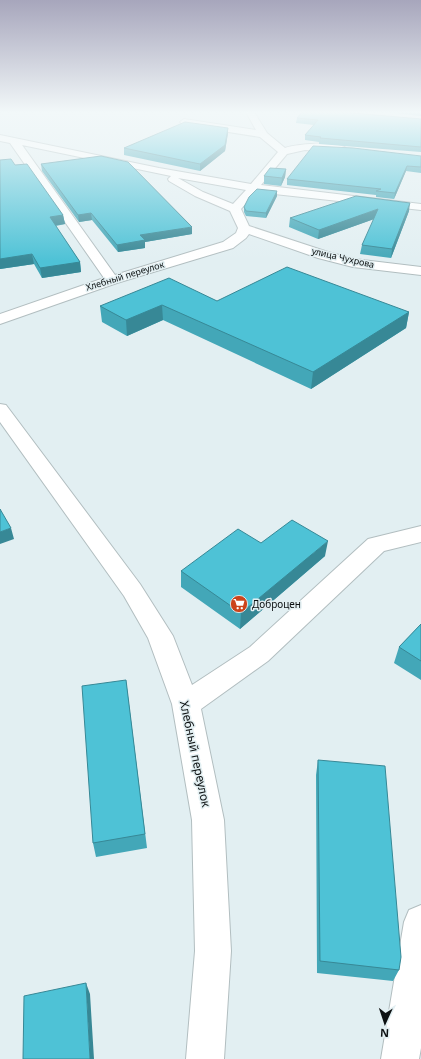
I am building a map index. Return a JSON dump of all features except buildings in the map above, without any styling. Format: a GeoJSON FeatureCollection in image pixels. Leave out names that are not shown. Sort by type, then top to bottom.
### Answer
{"type":"FeatureCollection","features":[{"type":"Feature","properties":{"kind":"street"},"geometry":{"type":"LineString","coordinates":[[28,161],[112,280]]}},
{"type":"Feature","properties":{"kind":"street"},"geometry":{"type":"LineString","coordinates":[[114,161],[254,188],[421,207]]}},
{"type":"Feature","properties":{"kind":"street"},"geometry":{"type":"LineString","coordinates":[[235,210],[276,161]]}},
{"type":"Feature","properties":{"kind":"street"},"geometry":{"type":"LineString","coordinates":[[159,171],[200,194],[235,210],[244,228]]}},
{"type":"Feature","properties":{"kind":"street","name":"Хлебный переулок"},"geometry":{"type":"LineString","coordinates":[[0,319],[112,280],[228,245],[242,235],[244,228]]}},
{"type":"Feature","properties":{"kind":"street","name":"улица Чухрова"},"geometry":{"type":"LineString","coordinates":[[244,228],[345,261],[380,267],[421,271]]}},
{"type":"Feature","properties":{"kind":"street","name":"Хлебный переулок"},"geometry":{"type":"LineString","coordinates":[[0,408],[132,590],[160,636],[186,704],[208,820],[213,951],[205,1059]]}},
{"type":"Feature","properties":{"kind":"street"},"geometry":{"type":"LineString","coordinates":[[186,704],[259,654],[376,545],[421,534]]}},
{"type":"Feature","properties":{"kind":"street"},"geometry":{"type":"LineString","coordinates":[[400,1059],[421,922]]}},
{"type":"Feature","properties":{"kind":"place","name":"Доброцен"},"geometry":{"type":"Point","coordinates":[239,604]}}]}
